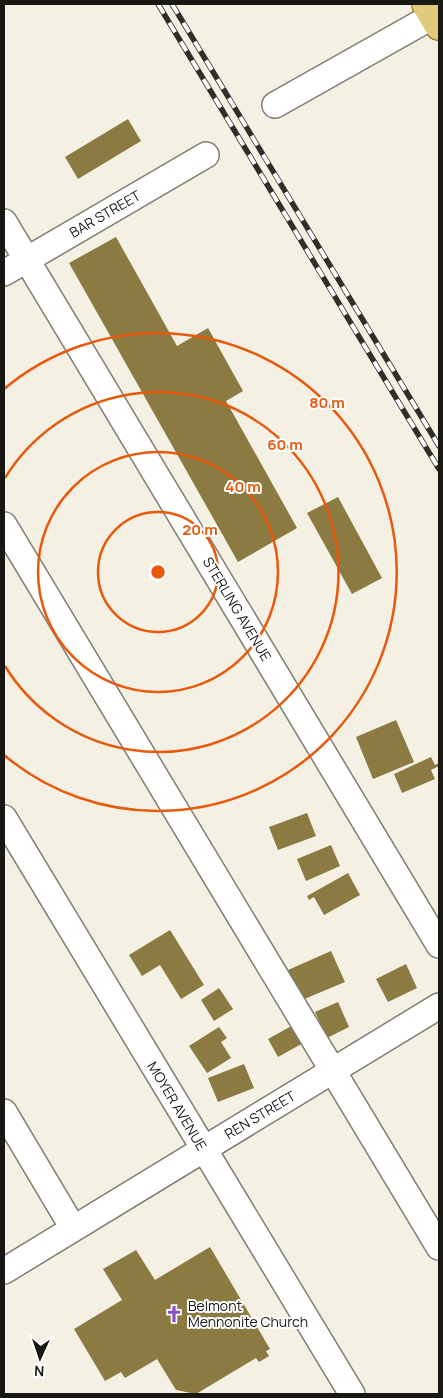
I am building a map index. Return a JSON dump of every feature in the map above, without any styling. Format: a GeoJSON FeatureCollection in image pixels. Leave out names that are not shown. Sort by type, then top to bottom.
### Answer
{"type":"FeatureCollection","features":[{"type":"Feature","properties":{"kind":"street"},"geometry":{"type":"LineString","coordinates":[[275,105],[433,15]]}},
{"type":"Feature","properties":{"kind":"street","name":"BAR STREET"},"geometry":{"type":"LineString","coordinates":[[4,273],[206,155]]}},
{"type":"Feature","properties":{"kind":"street","name":"STERLING AVENUE"},"geometry":{"type":"LineString","coordinates":[[4,222],[439,945]]}},
{"type":"Feature","properties":{"kind":"street"},"geometry":{"type":"LineString","coordinates":[[4,525],[439,1247]]}},
{"type":"Feature","properties":{"kind":"street","name":"MOYER AVENUE"},"geometry":{"type":"LineString","coordinates":[[4,818],[352,1394]]}},
{"type":"Feature","properties":{"kind":"street","name":"REN STREET"},"geometry":{"type":"LineString","coordinates":[[4,1271],[439,1006]]}},
{"type":"Feature","properties":{"kind":"street"},"geometry":{"type":"LineString","coordinates":[[4,1112],[74,1228]]}},
{"type":"Feature","properties":{"kind":"building"},"geometry":{"type":"Polygon","coordinates":[[[128,119],[141,141],[78,179],[65,157],[128,119]]]}},
{"type":"Feature","properties":{"kind":"building"},"geometry":{"type":"Polygon","coordinates":[[[116,237],[177,346],[208,328],[243,391],[226,401],[297,528],[238,562],[69,263],[116,237]]]}},
{"type":"Feature","properties":{"kind":"building"},"geometry":{"type":"Polygon","coordinates":[[[338,497],[382,578],[352,594],[307,513],[338,497]]]}},
{"type":"Feature","properties":{"kind":"building"},"geometry":{"type":"Polygon","coordinates":[[[396,720],[414,762],[373,779],[356,737],[396,720]]]}},
{"type":"Feature","properties":{"kind":"building"},"geometry":{"type":"Polygon","coordinates":[[[431,757],[435,765],[439,763],[439,766],[431,770],[435,779],[402,793],[394,774],[431,757]]]}},
{"type":"Feature","properties":{"kind":"building"},"geometry":{"type":"Polygon","coordinates":[[[307,813],[316,836],[278,850],[269,827],[307,813]]]}},
{"type":"Feature","properties":{"kind":"building"},"geometry":{"type":"Polygon","coordinates":[[[331,845],[340,866],[306,881],[297,859],[331,845]]]}},
{"type":"Feature","properties":{"kind":"building"},"geometry":{"type":"Polygon","coordinates":[[[348,873],[360,895],[324,915],[314,897],[309,900],[307,896],[348,873]]]}},
{"type":"Feature","properties":{"kind":"building"},"geometry":{"type":"Polygon","coordinates":[[[170,930],[204,985],[181,999],[160,965],[142,976],[129,955],[170,930]]]}},
{"type":"Feature","properties":{"kind":"building"},"geometry":{"type":"Polygon","coordinates":[[[331,951],[345,982],[302,1000],[288,970],[331,951]]]}},
{"type":"Feature","properties":{"kind":"building"},"geometry":{"type":"Polygon","coordinates":[[[406,964],[417,988],[388,1002],[376,979],[406,964]]]}},
{"type":"Feature","properties":{"kind":"building"},"geometry":{"type":"Polygon","coordinates":[[[219,988],[233,1009],[214,1021],[201,1000],[219,988]]]}},
{"type":"Feature","properties":{"kind":"building"},"geometry":{"type":"Polygon","coordinates":[[[338,1002],[349,1027],[327,1038],[315,1012],[338,1002]]]}},
{"type":"Feature","properties":{"kind":"building"},"geometry":{"type":"Polygon","coordinates":[[[295,1024],[305,1042],[278,1057],[268,1039],[295,1024]]]}},
{"type":"Feature","properties":{"kind":"building"},"geometry":{"type":"Polygon","coordinates":[[[219,1027],[227,1038],[221,1042],[231,1058],[207,1073],[189,1046],[219,1027]]]}},
{"type":"Feature","properties":{"kind":"building"},"geometry":{"type":"Polygon","coordinates":[[[244,1064],[254,1088],[218,1102],[208,1078],[244,1064]]]}},
{"type":"Feature","properties":{"kind":"building","name":"Belmont Mennonite Church"},"geometry":{"type":"Polygon","coordinates":[[[210,1247],[270,1349],[266,1351],[269,1356],[259,1362],[256,1358],[196,1394],[176,1390],[157,1359],[125,1378],[121,1372],[105,1381],[74,1329],[122,1300],[103,1269],[136,1250],[155,1280],[210,1247]]]}},
{"type":"Feature","properties":{"kind":"railway"},"geometry":{"type":"LineString","coordinates":[[158,4],[439,469]]}},
{"type":"Feature","properties":{"kind":"railway"},"geometry":{"type":"LineString","coordinates":[[172,4],[439,446]]}},
{"type":"Feature","properties":{"kind":"place","name":"Belmont Mennonite Church"},"geometry":{"type":"Point","coordinates":[174,1314]}}]}
